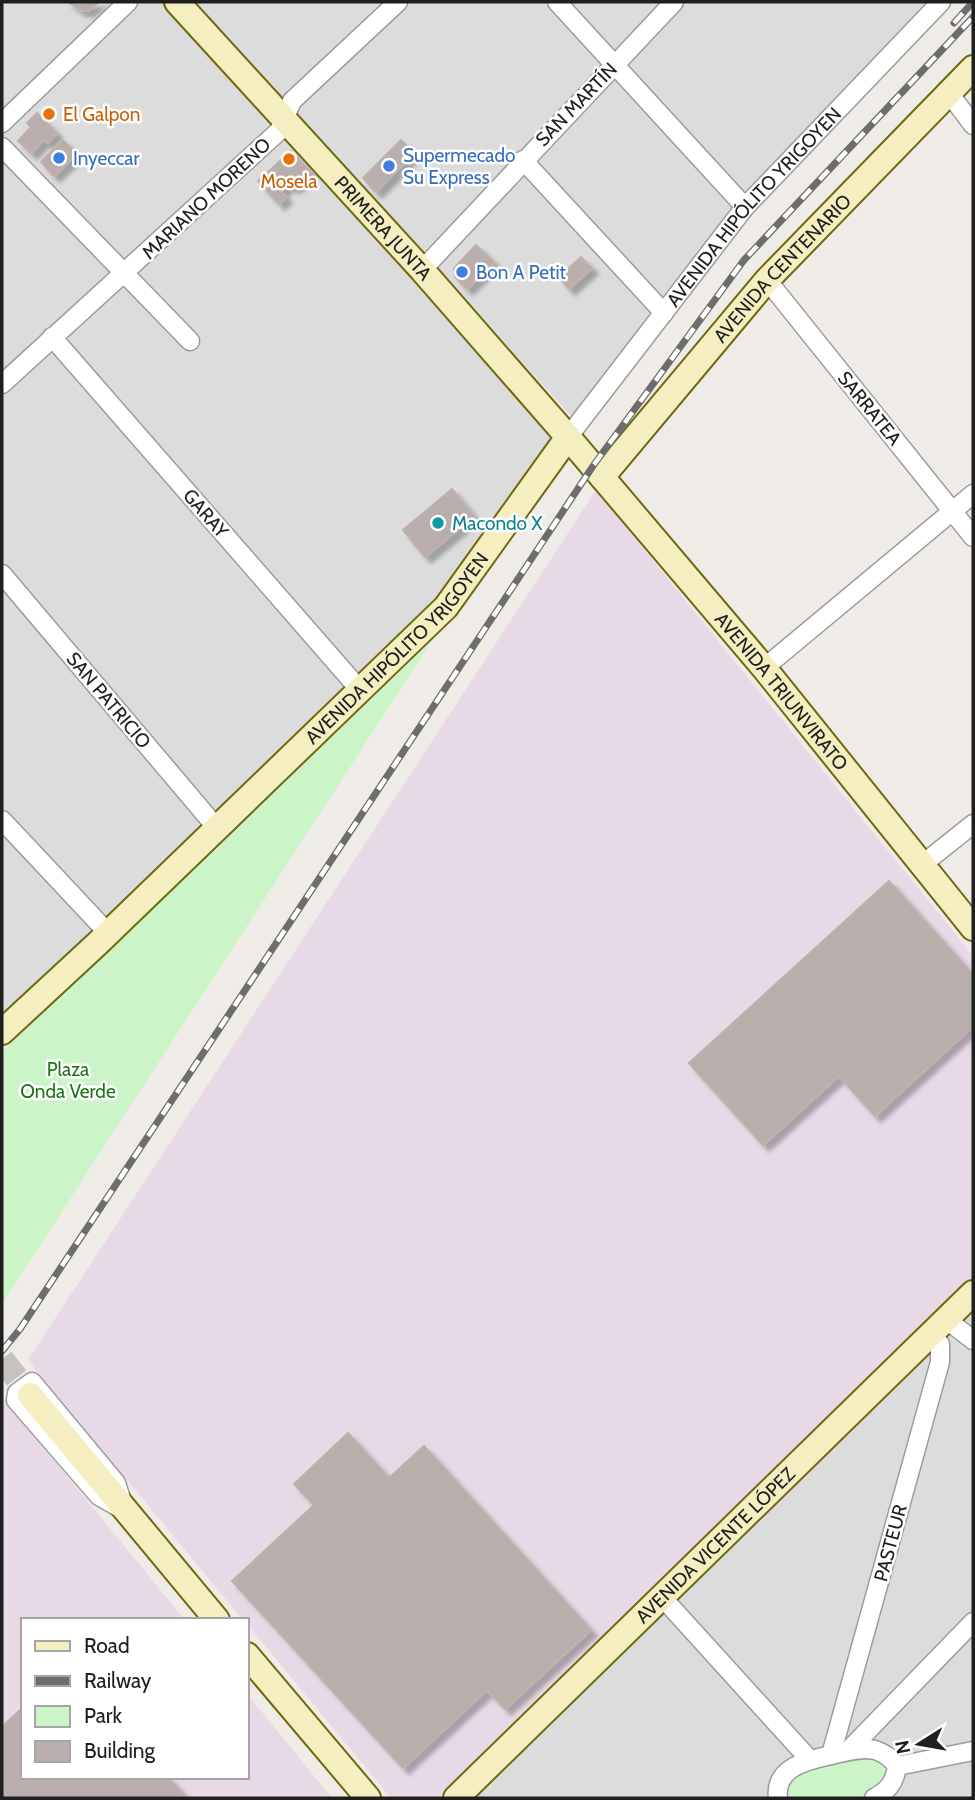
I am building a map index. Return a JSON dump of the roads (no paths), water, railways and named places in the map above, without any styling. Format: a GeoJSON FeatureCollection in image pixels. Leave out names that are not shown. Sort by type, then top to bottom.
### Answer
{"type":"FeatureCollection","features":[{"type":"Feature","properties":{"kind":"main road","name":"PRIMERA JUNTA"},"geometry":{"type":"LineString","coordinates":[[177,2],[422,270],[594,468]]}},
{"type":"Feature","properties":{"kind":"main road","name":"AVENIDA CENTENARIO"},"geometry":{"type":"LineString","coordinates":[[594,468],[767,280],[973,68]]}},
{"type":"Feature","properties":{"kind":"main road","name":"AVENIDA HIPÓLITO YRIGOYEN"},"geometry":{"type":"LineString","coordinates":[[2,1032],[108,933],[456,595],[568,437]]}},
{"type":"Feature","properties":{"kind":"main road","name":"AVENIDA TRIUNVIRATO"},"geometry":{"type":"LineString","coordinates":[[594,468],[764,668],[973,928]]}},
{"type":"Feature","properties":{"kind":"main road","name":"AVENIDA VICENTE LÓPEZ"},"geometry":{"type":"LineString","coordinates":[[456,1798],[973,1293]]}},
{"type":"Feature","properties":{"kind":"main road"},"geometry":{"type":"LineString","coordinates":[[30,1395],[215,1618]]}},
{"type":"Feature","properties":{"kind":"main road"},"geometry":{"type":"LineString","coordinates":[[248,1656],[368,1798]]}},
{"type":"Feature","properties":{"kind":"street"},"geometry":{"type":"LineString","coordinates":[[2,123],[128,2]]}},
{"type":"Feature","properties":{"kind":"street","name":"MARIANO MORENO"},"geometry":{"type":"LineString","coordinates":[[2,384],[279,131],[292,102],[398,2]]}},
{"type":"Feature","properties":{"kind":"street"},"geometry":{"type":"LineString","coordinates":[[556,2],[745,206]]}},
{"type":"Feature","properties":{"kind":"street","name":"SAN MARTÍN"},"geometry":{"type":"LineString","coordinates":[[422,270],[674,2]]}},
{"type":"Feature","properties":{"kind":"street","name":"AVENIDA HIPÓLITO YRIGOYEN"},"geometry":{"type":"LineString","coordinates":[[568,437],[745,206],[941,2]]}},
{"type":"Feature","properties":{"kind":"street"},"geometry":{"type":"LineString","coordinates":[[949,93],[973,125]]}},
{"type":"Feature","properties":{"kind":"street"},"geometry":{"type":"LineString","coordinates":[[2,147],[190,341]]}},
{"type":"Feature","properties":{"kind":"street"},"geometry":{"type":"LineString","coordinates":[[523,160],[664,313]]}},
{"type":"Feature","properties":{"kind":"street","name":"SARRATEA"},"geometry":{"type":"LineString","coordinates":[[767,280],[973,537]]}},
{"type":"Feature","properties":{"kind":"street","name":"GARAY"},"geometry":{"type":"LineString","coordinates":[[52,337],[360,690]]}},
{"type":"Feature","properties":{"kind":"street"},"geometry":{"type":"LineString","coordinates":[[764,668],[973,494]]}},
{"type":"Feature","properties":{"kind":"street","name":"SAN PATRICIO"},"geometry":{"type":"LineString","coordinates":[[2,574],[216,827]]}},
{"type":"Feature","properties":{"kind":"street"},"geometry":{"type":"LineString","coordinates":[[2,820],[108,933]]}},
{"type":"Feature","properties":{"kind":"street"},"geometry":{"type":"LineString","coordinates":[[923,864],[973,824]]}},
{"type":"Feature","properties":{"kind":"street"},"geometry":{"type":"LineString","coordinates":[[939,1327],[973,1340]]}},
{"type":"Feature","properties":{"kind":"street","name":"PASTEUR"},"geometry":{"type":"LineString","coordinates":[[839,1753],[940,1362],[939,1327]]}},
{"type":"Feature","properties":{"kind":"street"},"geometry":{"type":"LineString","coordinates":[[29,1383],[35,1383],[116,1483],[125,1511],[99,1496],[16,1400],[17,1393],[29,1383]]}},
{"type":"Feature","properties":{"kind":"street"},"geometry":{"type":"LineString","coordinates":[[662,1597],[810,1760]]}},
{"type":"Feature","properties":{"kind":"street"},"geometry":{"type":"LineString","coordinates":[[839,1753],[973,1622]]}},
{"type":"Feature","properties":{"kind":"street"},"geometry":{"type":"LineString","coordinates":[[778,1798],[777,1791],[784,1775],[810,1760],[873,1749],[886,1755],[897,1766]]}},
{"type":"Feature","properties":{"kind":"street"},"geometry":{"type":"LineString","coordinates":[[897,1766],[973,1751]]}},
{"type":"Feature","properties":{"kind":"street"},"geometry":{"type":"LineString","coordinates":[[874,1798],[885,1792],[893,1782],[897,1766]]}},
{"type":"Feature","properties":{"kind":"tunnel"},"geometry":{"type":"LineString","coordinates":[[2,1359],[30,1395]]}},
{"type":"Feature","properties":{"kind":"railway"},"geometry":{"type":"LineString","coordinates":[[954,23],[973,2]]}},
{"type":"Feature","properties":{"kind":"railway"},"geometry":{"type":"LineString","coordinates":[[2,1351],[20,1329],[593,466],[744,260],[973,17]]}},
{"type":"Feature","properties":{"kind":"place","name":"El Galpon"},"geometry":{"type":"Point","coordinates":[49,114]}},
{"type":"Feature","properties":{"kind":"place","name":"Inyeccar"},"geometry":{"type":"Point","coordinates":[59,158]}},
{"type":"Feature","properties":{"kind":"place","name":"Mosela"},"geometry":{"type":"Point","coordinates":[289,159]}},
{"type":"Feature","properties":{"kind":"place","name":"Supermecado Su Express"},"geometry":{"type":"Point","coordinates":[389,166]}},
{"type":"Feature","properties":{"kind":"place","name":"Bon A Petit"},"geometry":{"type":"Point","coordinates":[462,272]}},
{"type":"Feature","properties":{"kind":"place","name":"Macondo X"},"geometry":{"type":"Point","coordinates":[438,523]}},
{"type":"Feature","properties":{"kind":"park label","name":"Plaza Onda Verde"},"geometry":{"type":"Point","coordinates":[68,1080]}}]}
